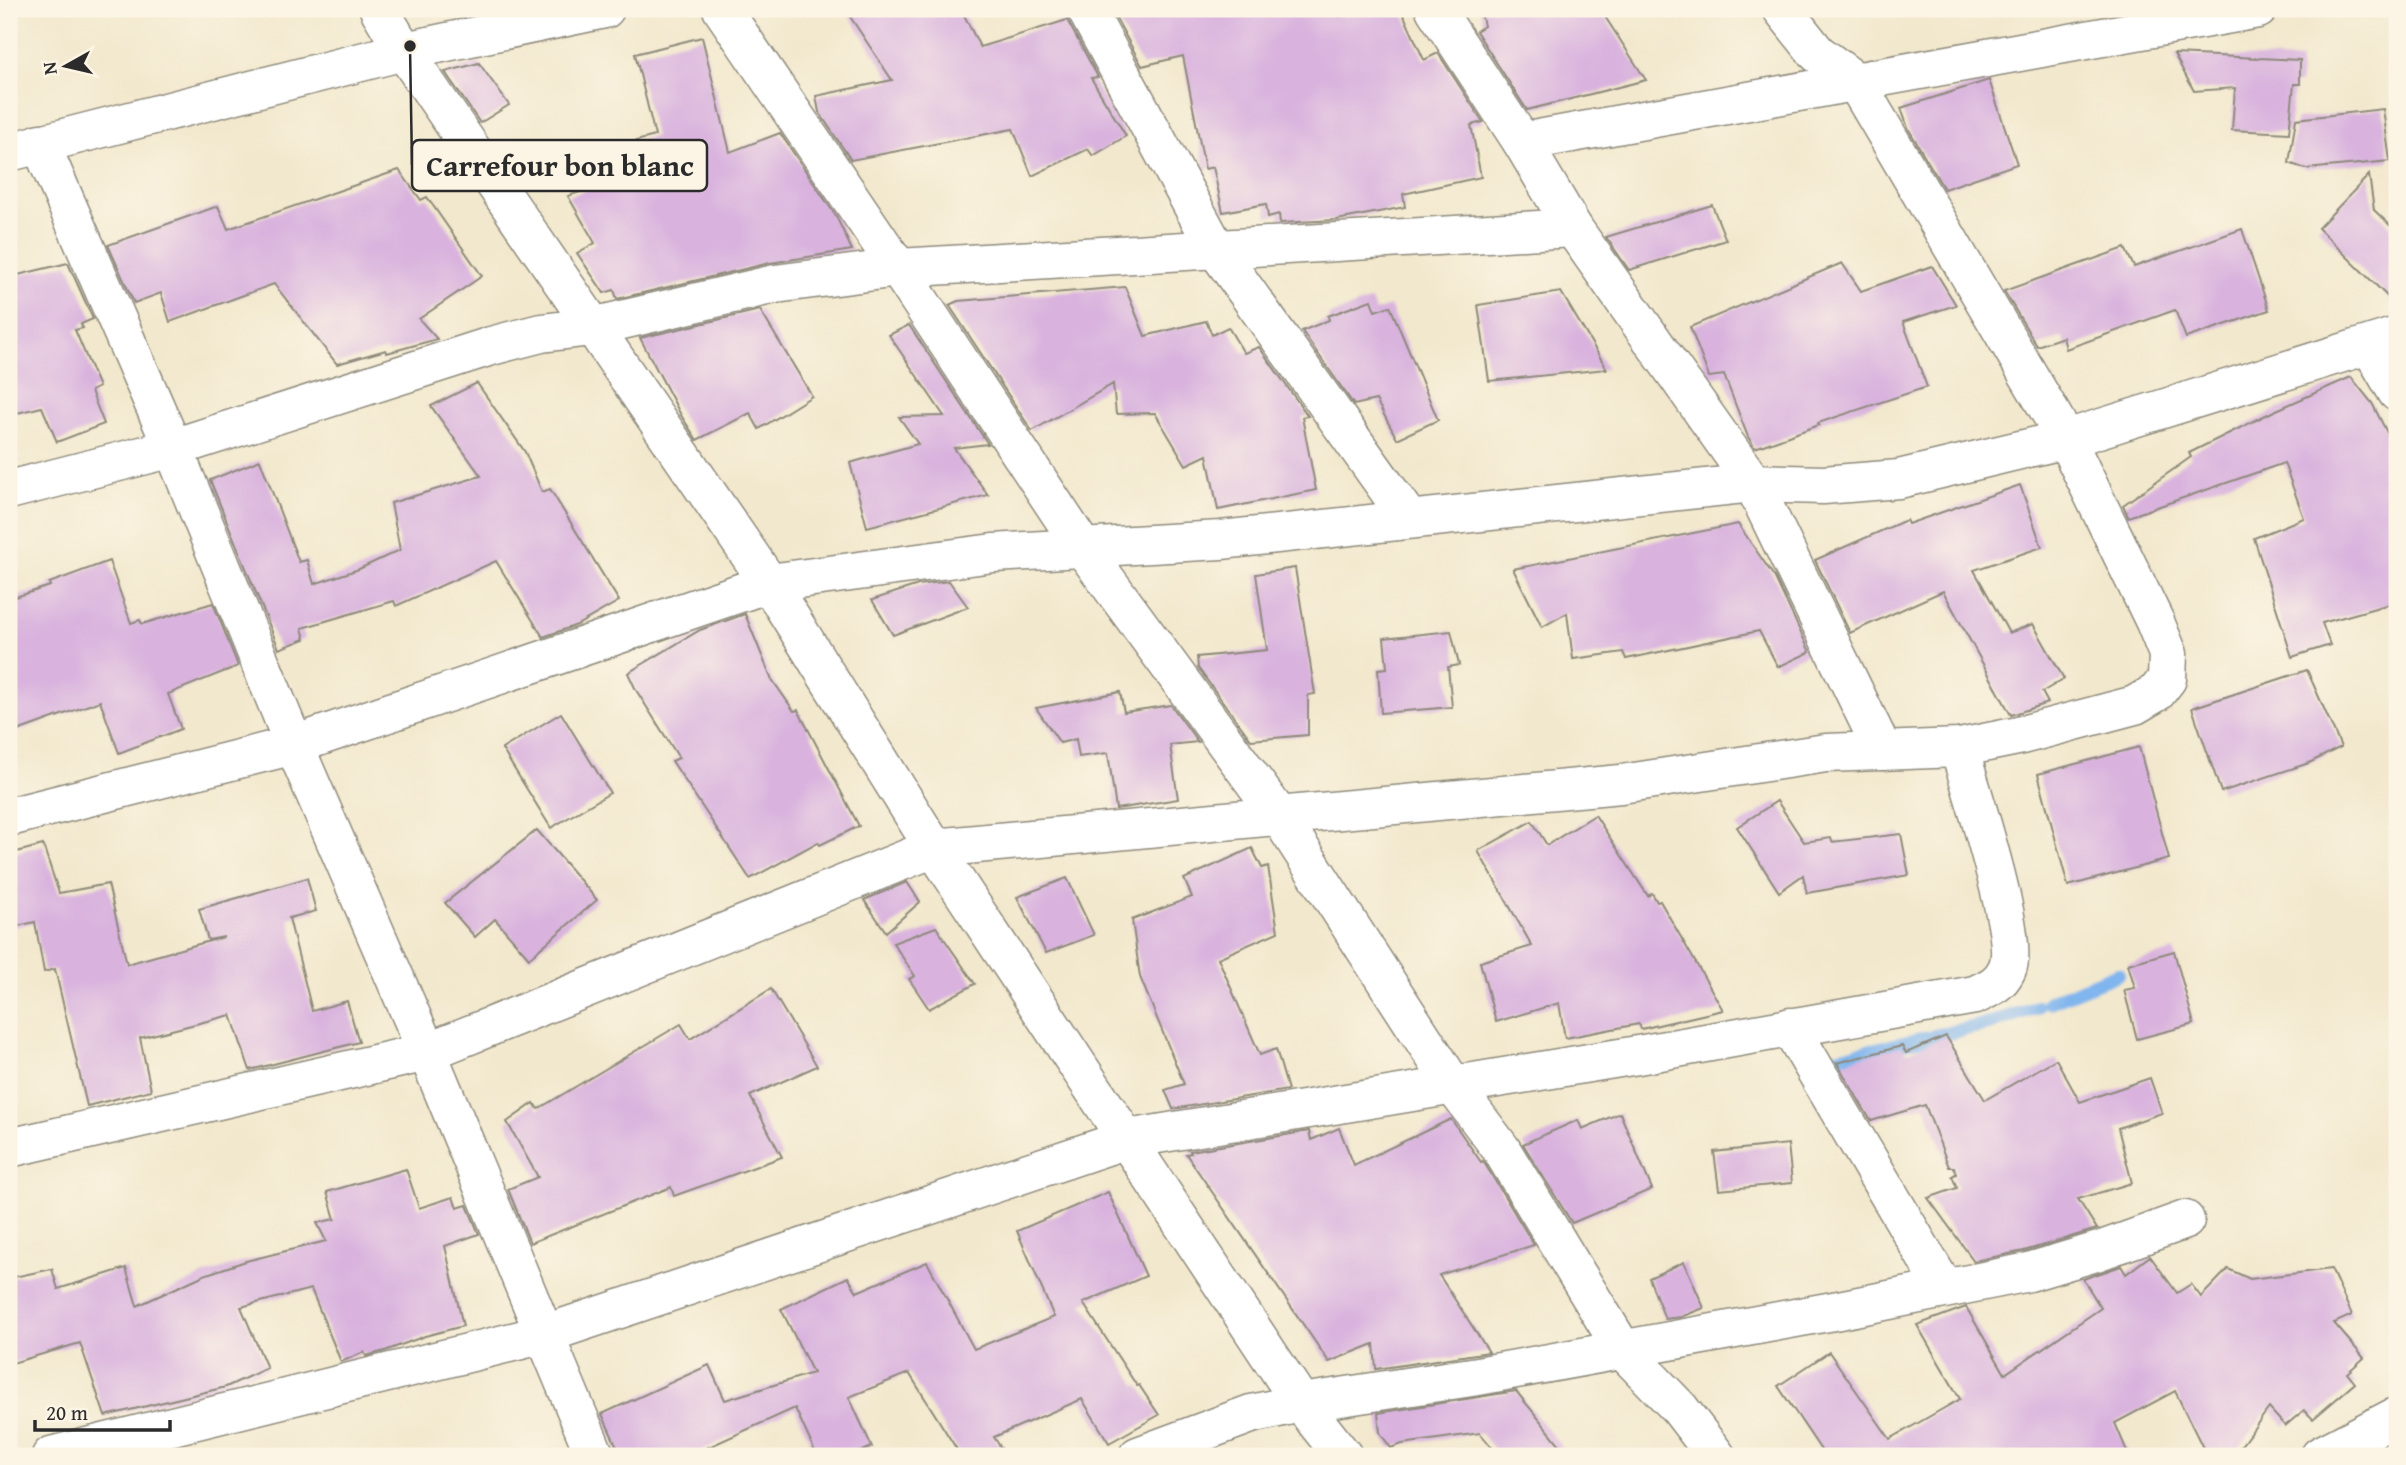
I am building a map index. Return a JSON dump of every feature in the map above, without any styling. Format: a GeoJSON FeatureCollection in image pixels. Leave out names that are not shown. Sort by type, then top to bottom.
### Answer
{"type":"FeatureCollection","features":[{"type":"Feature","properties":{"kind":"street"},"geometry":{"type":"LineString","coordinates":[[379,9],[404,51],[769,583],[934,848],[1301,1403],[1343,1456]]}},
{"type":"Feature","properties":{"kind":"street"},"geometry":{"type":"LineString","coordinates":[[595,1456],[427,1052],[294,745],[173,448],[24,148],[404,51],[605,9]]}},
{"type":"Feature","properties":{"kind":"street"},"geometry":{"type":"LineString","coordinates":[[722,9],[898,268],[1083,548],[1280,817],[1453,1085],[1501,1149],[1623,1350],[1680,1409],[1716,1456]]}},
{"type":"Feature","properties":{"kind":"street"},"geometry":{"type":"LineString","coordinates":[[1086,9],[1216,249],[1409,519]]}},
{"type":"Feature","properties":{"kind":"street"},"geometry":{"type":"LineString","coordinates":[[1435,9],[1522,142],[1573,228],[1753,483],[1883,751]]}},
{"type":"Feature","properties":{"kind":"street"},"geometry":{"type":"LineString","coordinates":[[9,1148],[427,1052],[934,848],[1621,784],[1826,753],[1959,748],[2018,736],[2135,705],[2157,692],[2167,679],[2168,654],[2067,439],[1855,81],[1817,53],[1782,9]]}},
{"type":"Feature","properties":{"kind":"street"},"geometry":{"type":"LineString","coordinates":[[1522,142],[2258,9]]}},
{"type":"Feature","properties":{"kind":"street"},"geometry":{"type":"LineString","coordinates":[[9,490],[173,448],[491,346],[541,333],[592,327],[775,284],[898,268],[1573,228]]}},
{"type":"Feature","properties":{"kind":"street"},"geometry":{"type":"LineString","coordinates":[[9,817],[294,745],[769,583],[993,553],[1221,540],[1753,483],[1823,485],[1899,479],[2067,439],[2384,341],[2397,392]]}},
{"type":"Feature","properties":{"kind":"street"},"geometry":{"type":"LineString","coordinates":[[51,1456],[545,1334],[1127,1139],[1975,995],[1997,985],[2009,966],[2006,913],[1959,748]]}},
{"type":"Feature","properties":{"kind":"street"},"geometry":{"type":"LineString","coordinates":[[1790,1027],[1944,1288]]}},
{"type":"Feature","properties":{"kind":"street"},"geometry":{"type":"LineString","coordinates":[[1138,1456],[1251,1413],[1623,1350],[2029,1272],[2099,1251],[2185,1220]]}},
{"type":"Feature","properties":{"kind":"street"},"geometry":{"type":"LineString","coordinates":[[2320,1456],[2397,1416]]}},
{"type":"Feature","properties":{"kind":"building"},"geometry":{"type":"Polygon","coordinates":[[[845,9],[961,9],[980,47],[1067,20],[1098,77],[1091,78],[1126,136],[1093,156],[1088,149],[1032,176],[1013,129],[851,160],[819,112],[816,96],[892,80],[845,9]]]}},
{"type":"Feature","properties":{"kind":"building"},"geometry":{"type":"Polygon","coordinates":[[[1111,9],[1337,9],[1339,16],[1371,9],[1401,9],[1424,60],[1438,53],[1483,122],[1471,125],[1481,177],[1403,194],[1405,207],[1337,220],[1280,223],[1279,214],[1268,217],[1266,204],[1223,212],[1213,167],[1205,169],[1183,56],[1142,66],[1111,9]]]}},
{"type":"Feature","properties":{"kind":"building"},"geometry":{"type":"Polygon","coordinates":[[[1480,9],[1600,9],[1646,80],[1527,110],[1476,31],[1484,26],[1480,9]]]}},
{"type":"Feature","properties":{"kind":"building"},"geometry":{"type":"Polygon","coordinates":[[[702,37],[730,152],[780,133],[836,216],[852,250],[770,263],[617,299],[614,290],[604,293],[577,253],[595,243],[568,196],[658,166],[636,141],[655,136],[635,54],[702,37]]]}},
{"type":"Feature","properties":{"kind":"building"},"geometry":{"type":"Polygon","coordinates":[[[2174,54],[2300,60],[2300,84],[2294,84],[2289,133],[2232,130],[2235,88],[2194,91],[2174,54]]]}},
{"type":"Feature","properties":{"kind":"building"},"geometry":{"type":"Polygon","coordinates":[[[479,63],[509,105],[480,123],[445,72],[479,63]]]}},
{"type":"Feature","properties":{"kind":"building"},"geometry":{"type":"Polygon","coordinates":[[[1989,80],[2017,164],[1944,189],[1908,128],[1901,108],[1989,80]]]}},
{"type":"Feature","properties":{"kind":"building"},"geometry":{"type":"Polygon","coordinates":[[[2383,109],[2390,161],[2306,169],[2289,163],[2296,119],[2383,109]]]}},
{"type":"Feature","properties":{"kind":"building"},"geometry":{"type":"Polygon","coordinates":[[[399,170],[421,200],[427,197],[482,276],[419,319],[437,339],[387,353],[386,350],[337,364],[274,284],[170,322],[161,293],[134,303],[108,245],[218,206],[228,229],[399,170]]]}},
{"type":"Feature","properties":{"kind":"building"},"geometry":{"type":"Polygon","coordinates":[[[2369,175],[2374,210],[2397,232],[2397,306],[2318,228],[2369,175]]]}},
{"type":"Feature","properties":{"kind":"building"},"geometry":{"type":"Polygon","coordinates":[[[1712,205],[1726,240],[1629,270],[1606,237],[1712,205]]]}},
{"type":"Feature","properties":{"kind":"building"},"geometry":{"type":"Polygon","coordinates":[[[2242,229],[2269,310],[2186,338],[2175,310],[2066,349],[2063,337],[2037,346],[2004,291],[2125,248],[2134,267],[2242,229]]]}},
{"type":"Feature","properties":{"kind":"building"},"geometry":{"type":"Polygon","coordinates":[[[68,263],[93,319],[81,324],[83,328],[75,330],[99,387],[91,391],[104,424],[57,442],[42,407],[9,415],[9,277],[68,263]]]}},
{"type":"Feature","properties":{"kind":"building"},"geometry":{"type":"Polygon","coordinates":[[[1842,263],[1861,291],[1932,266],[1956,305],[1903,322],[1927,387],[1818,423],[1819,425],[1755,448],[1748,437],[1724,375],[1709,377],[1690,327],[1842,263]]]}},
{"type":"Feature","properties":{"kind":"building"},"geometry":{"type":"Polygon","coordinates":[[[1125,287],[1145,336],[1206,321],[1212,335],[1228,327],[1244,353],[1259,347],[1308,416],[1302,417],[1316,490],[1218,510],[1207,455],[1186,465],[1155,413],[1116,414],[1113,384],[1032,431],[949,305],[958,301],[1125,287]]]}},
{"type":"Feature","properties":{"kind":"building"},"geometry":{"type":"Polygon","coordinates":[[[1561,292],[1607,369],[1489,381],[1478,305],[1561,292]]]}},
{"type":"Feature","properties":{"kind":"building"},"geometry":{"type":"Polygon","coordinates":[[[1371,300],[1375,311],[1390,306],[1438,420],[1397,439],[1376,400],[1354,405],[1302,331],[1329,320],[1328,316],[1371,300]]]}},
{"type":"Feature","properties":{"kind":"building"},"geometry":{"type":"Polygon","coordinates":[[[760,310],[812,396],[759,429],[750,413],[697,440],[640,338],[760,310]]]}},
{"type":"Feature","properties":{"kind":"building"},"geometry":{"type":"Polygon","coordinates":[[[909,325],[988,444],[954,448],[988,495],[867,527],[850,463],[918,444],[899,417],[944,416],[889,335],[909,325]]]}},
{"type":"Feature","properties":{"kind":"building"},"geometry":{"type":"Polygon","coordinates":[[[2351,377],[2372,403],[2397,452],[2397,602],[2322,623],[2330,645],[2292,657],[2254,538],[2304,518],[2284,463],[2128,517],[2123,505],[2191,457],[2189,453],[2351,377]]]}},
{"type":"Feature","properties":{"kind":"building"},"geometry":{"type":"Polygon","coordinates":[[[477,383],[525,452],[542,492],[550,489],[619,601],[577,625],[543,637],[496,561],[396,606],[394,601],[302,628],[305,639],[279,649],[210,480],[260,460],[299,562],[307,560],[314,584],[359,569],[400,550],[391,503],[481,476],[431,406],[477,383]]]}},
{"type":"Feature","properties":{"kind":"building"},"geometry":{"type":"Polygon","coordinates":[[[2020,485],[2042,547],[1974,570],[2009,633],[2033,624],[2064,679],[2042,692],[2048,703],[2011,715],[1943,591],[1850,633],[1815,560],[1906,520],[1908,524],[2020,485]]]}},
{"type":"Feature","properties":{"kind":"building"},"geometry":{"type":"Polygon","coordinates":[[[1738,524],[1775,578],[1810,652],[1778,667],[1759,631],[1626,659],[1623,652],[1573,659],[1567,613],[1542,627],[1513,569],[1738,524]]]}},
{"type":"Feature","properties":{"kind":"building"},"geometry":{"type":"Polygon","coordinates":[[[109,561],[131,623],[140,620],[142,624],[213,603],[238,666],[168,694],[181,729],[119,753],[100,701],[9,734],[9,599],[50,586],[49,583],[109,561]]]}},
{"type":"Feature","properties":{"kind":"building"},"geometry":{"type":"Polygon","coordinates":[[[1295,568],[1315,694],[1308,695],[1308,735],[1251,740],[1198,668],[1197,657],[1267,650],[1256,574],[1295,568]]]}},
{"type":"Feature","properties":{"kind":"building"},"geometry":{"type":"Polygon","coordinates":[[[949,581],[968,607],[893,635],[872,600],[918,585],[949,581]]]}},
{"type":"Feature","properties":{"kind":"building"},"geometry":{"type":"Polygon","coordinates":[[[745,614],[771,678],[794,711],[798,710],[859,826],[820,845],[818,842],[750,879],[672,761],[679,758],[628,673],[700,630],[745,614]]]}},
{"type":"Feature","properties":{"kind":"building"},"geometry":{"type":"Polygon","coordinates":[[[1451,631],[1459,665],[1448,667],[1452,707],[1381,713],[1378,669],[1387,668],[1384,638],[1451,631]]]}},
{"type":"Feature","properties":{"kind":"building"},"geometry":{"type":"Polygon","coordinates":[[[2307,670],[2341,747],[2309,763],[2221,792],[2192,708],[2307,670]]]}},
{"type":"Feature","properties":{"kind":"building"},"geometry":{"type":"Polygon","coordinates":[[[1120,692],[1124,712],[1171,705],[1198,742],[1170,745],[1178,799],[1116,809],[1108,753],[1079,757],[1076,739],[1060,743],[1036,708],[1120,692]]]}},
{"type":"Feature","properties":{"kind":"building"},"geometry":{"type":"Polygon","coordinates":[[[561,713],[610,793],[551,828],[502,749],[561,713]]]}},
{"type":"Feature","properties":{"kind":"building"},"geometry":{"type":"Polygon","coordinates":[[[2139,747],[2169,859],[2068,886],[2038,774],[2139,747]]]}},
{"type":"Feature","properties":{"kind":"building"},"geometry":{"type":"Polygon","coordinates":[[[1777,801],[1804,842],[1831,838],[1832,842],[1901,834],[1909,875],[1807,893],[1803,875],[1779,892],[1737,827],[1777,801]]]}},
{"type":"Feature","properties":{"kind":"building"},"geometry":{"type":"Polygon","coordinates":[[[1595,815],[1648,896],[1652,893],[1657,902],[1660,901],[1723,1010],[1641,1029],[1639,1024],[1565,1038],[1559,1003],[1496,1022],[1480,962],[1532,946],[1478,851],[1532,821],[1547,845],[1595,815]]]}},
{"type":"Feature","properties":{"kind":"building"},"geometry":{"type":"Polygon","coordinates":[[[537,830],[597,900],[529,958],[495,919],[475,937],[445,903],[537,830]]]}},
{"type":"Feature","properties":{"kind":"building"},"geometry":{"type":"Polygon","coordinates":[[[43,845],[59,893],[108,884],[127,964],[224,937],[208,940],[199,909],[307,878],[316,911],[289,918],[312,1011],[347,1001],[359,1042],[250,1070],[231,1015],[140,1038],[151,1090],[87,1106],[55,969],[44,972],[35,922],[9,928],[9,854],[43,845]]]}},
{"type":"Feature","properties":{"kind":"building"},"geometry":{"type":"Polygon","coordinates":[[[1252,848],[1262,868],[1268,866],[1278,932],[1218,958],[1260,1055],[1276,1049],[1288,1090],[1173,1109],[1165,1090],[1184,1084],[1140,977],[1132,920],[1192,897],[1184,879],[1252,848]]]}},
{"type":"Feature","properties":{"kind":"building"},"geometry":{"type":"Polygon","coordinates":[[[1067,878],[1094,935],[1046,953],[1017,897],[1067,878]]]}},
{"type":"Feature","properties":{"kind":"building"},"geometry":{"type":"Polygon","coordinates":[[[907,882],[920,902],[886,932],[864,900],[907,882]]]}},
{"type":"Feature","properties":{"kind":"building"},"geometry":{"type":"Polygon","coordinates":[[[936,927],[975,984],[929,1009],[909,979],[915,976],[893,943],[936,927]]]}},
{"type":"Feature","properties":{"kind":"building"},"geometry":{"type":"Polygon","coordinates":[[[2174,951],[2194,1024],[2137,1039],[2124,990],[2135,988],[2128,964],[2174,951]]]}},
{"type":"Feature","properties":{"kind":"building"},"geometry":{"type":"Polygon","coordinates":[[[771,989],[817,1066],[750,1096],[782,1157],[674,1196],[671,1187],[530,1243],[508,1189],[538,1177],[507,1122],[534,1103],[538,1109],[681,1024],[690,1039],[771,989]]]}},
{"type":"Feature","properties":{"kind":"building"},"geometry":{"type":"Polygon","coordinates":[[[1946,1036],[1985,1100],[2056,1059],[2080,1102],[2150,1078],[2162,1113],[2118,1128],[2132,1183],[2078,1199],[2097,1229],[2024,1251],[1974,1261],[1928,1198],[1957,1188],[1952,1176],[1956,1174],[1954,1167],[1949,1167],[1925,1105],[1871,1121],[1837,1063],[1902,1046],[1906,1053],[1946,1036]]]}},
{"type":"Feature","properties":{"kind":"building"},"geometry":{"type":"Polygon","coordinates":[[[1620,1113],[1652,1189],[1572,1223],[1523,1144],[1578,1120],[1582,1129],[1620,1113]]]}},
{"type":"Feature","properties":{"kind":"building"},"geometry":{"type":"Polygon","coordinates":[[[1451,1119],[1481,1162],[1483,1161],[1534,1245],[1439,1275],[1489,1352],[1376,1369],[1374,1344],[1329,1362],[1186,1154],[1191,1153],[1190,1151],[1309,1131],[1311,1140],[1339,1128],[1354,1165],[1451,1119]]]}},
{"type":"Feature","properties":{"kind":"building"},"geometry":{"type":"Polygon","coordinates":[[[1788,1144],[1792,1183],[1719,1190],[1714,1152],[1788,1144]]]}},
{"type":"Feature","properties":{"kind":"building"},"geometry":{"type":"Polygon","coordinates":[[[406,1169],[419,1208],[453,1197],[457,1208],[467,1205],[479,1234],[445,1246],[463,1326],[366,1356],[364,1352],[341,1362],[311,1289],[241,1307],[267,1368],[226,1387],[105,1416],[80,1343],[9,1364],[9,1278],[52,1269],[58,1289],[126,1268],[137,1306],[204,1275],[246,1261],[326,1241],[317,1223],[335,1219],[327,1192],[406,1169]]]}},
{"type":"Feature","properties":{"kind":"building"},"geometry":{"type":"Polygon","coordinates":[[[1108,1192],[1146,1276],[1083,1303],[1159,1415],[1109,1443],[1082,1399],[994,1437],[1006,1456],[961,1456],[909,1373],[849,1397],[872,1447],[851,1456],[817,1456],[795,1408],[689,1456],[621,1456],[602,1414],[709,1365],[725,1400],[813,1373],[781,1309],[848,1277],[857,1292],[927,1262],[974,1349],[1054,1317],[1017,1231],[1108,1192]]]}},
{"type":"Feature","properties":{"kind":"building"},"geometry":{"type":"Polygon","coordinates":[[[2150,1256],[2177,1293],[2191,1284],[2201,1297],[2228,1269],[2250,1279],[2331,1269],[2352,1315],[2334,1323],[2364,1358],[2347,1373],[2355,1383],[2313,1419],[2304,1410],[2285,1426],[2269,1408],[2237,1451],[2227,1456],[2207,1456],[2175,1391],[2115,1423],[2129,1456],[1825,1456],[1778,1386],[1829,1352],[1890,1439],[1960,1399],[1917,1325],[1966,1307],[2005,1374],[2101,1308],[2083,1279],[2121,1266],[2126,1274],[2150,1256]]]}},
{"type":"Feature","properties":{"kind":"building"},"geometry":{"type":"Polygon","coordinates":[[[1684,1262],[1704,1308],[1681,1317],[1665,1319],[1649,1278],[1684,1262]]]}},
{"type":"Feature","properties":{"kind":"building"},"geometry":{"type":"Polygon","coordinates":[[[1516,1391],[1569,1456],[1499,1456],[1480,1433],[1402,1444],[1391,1448],[1380,1433],[1378,1413],[1516,1391]]]}},
{"type":"Feature","properties":{"kind":"waterway"},"geometry":{"type":"LineString","coordinates":[[2049,1002],[2118,974]]}},
{"type":"Feature","properties":{"kind":"waterway"},"geometry":{"type":"LineString","coordinates":[[1818,1062],[1988,1024],[2037,1007]]}},
{"type":"Feature","properties":{"kind":"place","name":"Carrefour bon blanc"},"geometry":{"type":"Point","coordinates":[410,46]}}]}
